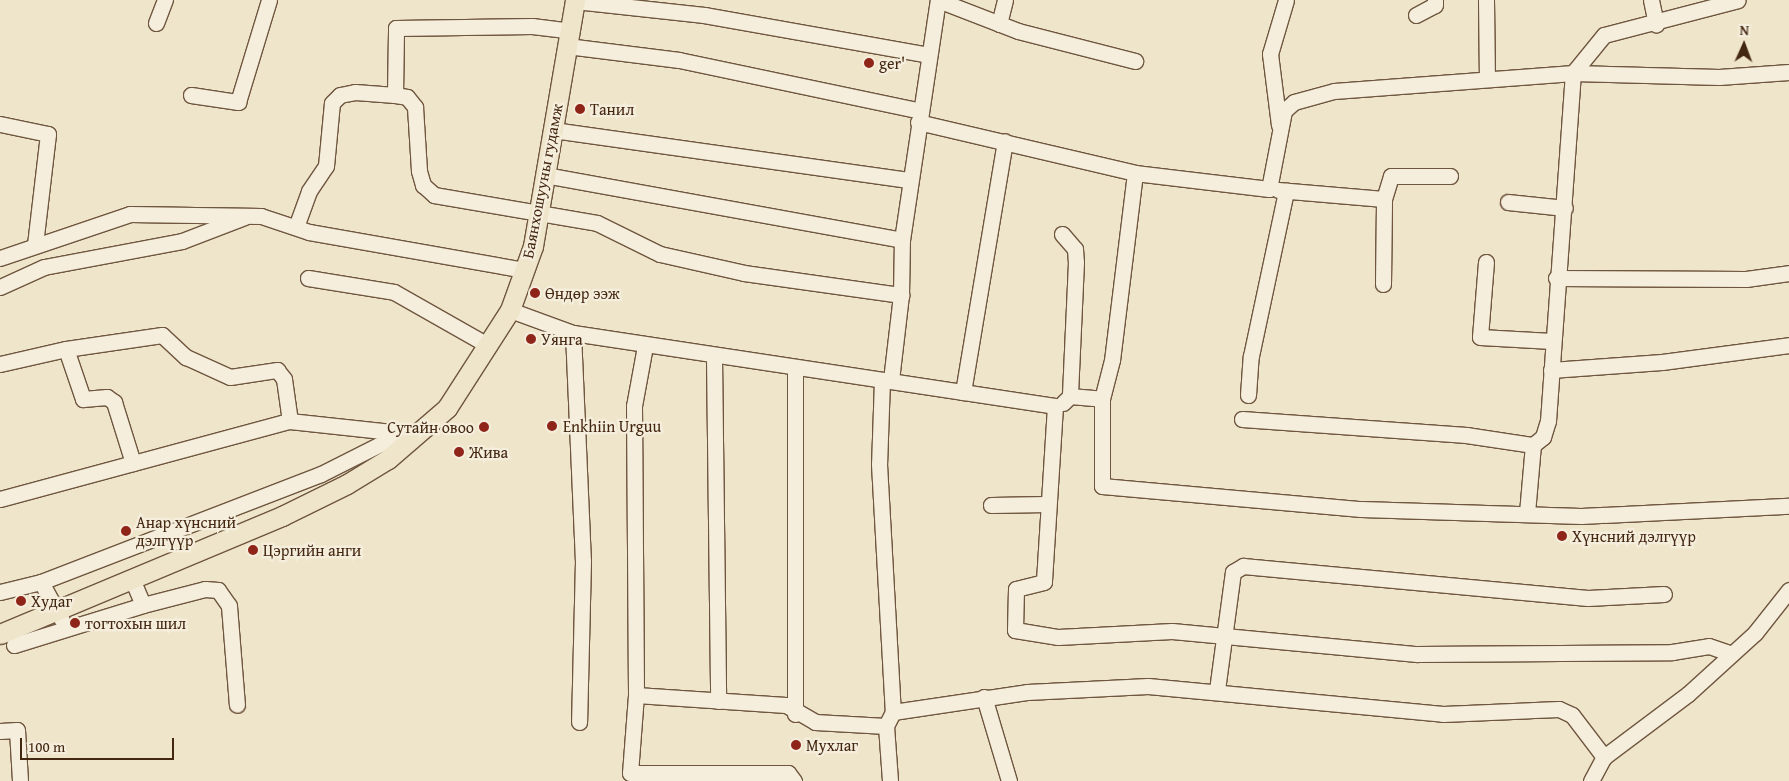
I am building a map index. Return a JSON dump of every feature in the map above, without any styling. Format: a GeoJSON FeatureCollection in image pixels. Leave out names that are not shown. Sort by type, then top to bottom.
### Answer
{"type":"FeatureCollection","features":[{"type":"Feature","properties":{"kind":"main road","name":"Баянхошууны гудамж"},"geometry":{"type":"LineString","coordinates":[[7,639],[58,610],[347,484],[421,433],[447,408],[489,346],[510,310],[524,270],[538,216],[575,0]]}},
{"type":"Feature","properties":{"kind":"street"},"geometry":{"type":"LineString","coordinates":[[156,23],[164,0]]}},
{"type":"Feature","properties":{"kind":"street"},"geometry":{"type":"LineString","coordinates":[[191,95],[238,102],[268,0]]}},
{"type":"Feature","properties":{"kind":"street"},"geometry":{"type":"LineString","coordinates":[[575,0],[704,15],[928,55]]}},
{"type":"Feature","properties":{"kind":"street"},"geometry":{"type":"LineString","coordinates":[[890,781],[886,726],[893,712],[879,464],[887,380],[900,295],[902,240],[909,180],[938,0],[999,24],[1135,61]]}},
{"type":"Feature","properties":{"kind":"street"},"geometry":{"type":"LineString","coordinates":[[999,24],[1005,0]]}},
{"type":"Feature","properties":{"kind":"street"},"geometry":{"type":"LineString","coordinates":[[1279,129],[1270,54],[1286,0]]}},
{"type":"Feature","properties":{"kind":"street"},"geometry":{"type":"LineString","coordinates":[[1416,15],[1434,5],[1435,0]]}},
{"type":"Feature","properties":{"kind":"street"},"geometry":{"type":"LineString","coordinates":[[1486,0],[1487,78]]}},
{"type":"Feature","properties":{"kind":"street"},"geometry":{"type":"LineString","coordinates":[[1651,0],[1656,24]]}},
{"type":"Feature","properties":{"kind":"street"},"geometry":{"type":"LineString","coordinates":[[1527,513],[1533,445],[1543,437],[1548,421],[1556,278],[1565,208],[1573,73],[1604,35],[1656,24],[1738,0]]}},
{"type":"Feature","properties":{"kind":"street"},"geometry":{"type":"LineString","coordinates":[[395,95],[396,28],[453,25],[568,39],[679,60],[920,117],[1005,142],[1135,173],[1286,191],[1384,199]]}},
{"type":"Feature","properties":{"kind":"street"},"geometry":{"type":"LineString","coordinates":[[1268,189],[1284,111],[1294,102],[1334,91],[1438,87],[1487,78],[1573,73],[1718,77],[1789,72]]}},
{"type":"Feature","properties":{"kind":"street"},"geometry":{"type":"LineString","coordinates":[[296,228],[310,191],[326,166],[332,103],[340,95],[355,92],[395,95],[407,97],[415,107],[419,171],[423,185],[434,195],[538,216],[597,223],[660,254],[744,273],[900,295]]}},
{"type":"Feature","properties":{"kind":"street"},"geometry":{"type":"LineString","coordinates":[[0,124],[48,134],[35,245]]}},
{"type":"Feature","properties":{"kind":"street"},"geometry":{"type":"LineString","coordinates":[[553,130],[909,180]]}},
{"type":"Feature","properties":{"kind":"street"},"geometry":{"type":"LineString","coordinates":[[963,392],[1005,142]]}},
{"type":"Feature","properties":{"kind":"street"},"geometry":{"type":"LineString","coordinates":[[1135,173],[1112,360],[1102,399],[1102,486],[1253,496],[1361,509],[1581,516],[1789,506]]}},
{"type":"Feature","properties":{"kind":"street"},"geometry":{"type":"LineString","coordinates":[[545,175],[902,240]]}},
{"type":"Feature","properties":{"kind":"street"},"geometry":{"type":"LineString","coordinates":[[1383,284],[1384,199],[1391,176],[1450,176]]}},
{"type":"Feature","properties":{"kind":"street"},"geometry":{"type":"LineString","coordinates":[[1248,396],[1251,356],[1286,191]]}},
{"type":"Feature","properties":{"kind":"street"},"geometry":{"type":"LineString","coordinates":[[1508,202],[1565,208]]}},
{"type":"Feature","properties":{"kind":"street"},"geometry":{"type":"LineString","coordinates":[[0,258],[130,214],[246,216],[296,228],[524,270]]}},
{"type":"Feature","properties":{"kind":"street"},"geometry":{"type":"LineString","coordinates":[[0,287],[44,267],[182,241],[246,216]]}},
{"type":"Feature","properties":{"kind":"street"},"geometry":{"type":"LineString","coordinates":[[1062,234],[1075,249],[1076,262],[1070,396]]}},
{"type":"Feature","properties":{"kind":"street"},"geometry":{"type":"LineString","coordinates":[[1486,262],[1480,337],[1552,341]]}},
{"type":"Feature","properties":{"kind":"street"},"geometry":{"type":"LineString","coordinates":[[1556,278],[1746,279],[1789,273]]}},
{"type":"Feature","properties":{"kind":"street"},"geometry":{"type":"LineString","coordinates":[[308,278],[394,292],[489,346]]}},
{"type":"Feature","properties":{"kind":"street"},"geometry":{"type":"LineString","coordinates":[[510,310],[572,333],[714,357],[887,380],[1055,406],[1070,396],[1102,399]]}},
{"type":"Feature","properties":{"kind":"street"},"geometry":{"type":"LineString","coordinates":[[572,333],[583,561],[579,722]]}},
{"type":"Feature","properties":{"kind":"street"},"geometry":{"type":"LineString","coordinates":[[0,364],[66,349],[162,336],[186,357],[230,377],[277,370],[284,379],[290,421]]}},
{"type":"Feature","properties":{"kind":"street"},"geometry":{"type":"LineString","coordinates":[[1551,370],[1789,344]]}},
{"type":"Feature","properties":{"kind":"street"},"geometry":{"type":"LineString","coordinates":[[645,346],[634,406],[636,695],[629,777],[699,778],[788,773],[794,781]]}},
{"type":"Feature","properties":{"kind":"street"},"geometry":{"type":"LineString","coordinates":[[66,349],[83,399],[112,399],[133,463]]}},
{"type":"Feature","properties":{"kind":"street"},"geometry":{"type":"LineString","coordinates":[[714,357],[718,702]]}},
{"type":"Feature","properties":{"kind":"street"},"geometry":{"type":"LineString","coordinates":[[794,367],[795,714]]}},
{"type":"Feature","properties":{"kind":"street"},"geometry":{"type":"LineString","coordinates":[[1055,406],[1047,504],[1044,582],[1016,589],[1015,630],[1058,637],[1172,631],[1223,639],[1417,654],[1672,652],[1709,646],[1732,654]]}},
{"type":"Feature","properties":{"kind":"street"},"geometry":{"type":"LineString","coordinates":[[1242,419],[1466,435],[1533,445]]}},
{"type":"Feature","properties":{"kind":"street"},"geometry":{"type":"LineString","coordinates":[[0,499],[290,421],[400,433],[421,433]]}},
{"type":"Feature","properties":{"kind":"street"},"geometry":{"type":"LineString","coordinates":[[0,592],[41,582],[321,474],[400,433]]}},
{"type":"Feature","properties":{"kind":"street"},"geometry":{"type":"LineString","coordinates":[[990,505],[1047,504]]}},
{"type":"Feature","properties":{"kind":"street"},"geometry":{"type":"LineString","coordinates":[[1217,690],[1233,572],[1243,566],[1588,598],[1664,594]]}},
{"type":"Feature","properties":{"kind":"street"},"geometry":{"type":"LineString","coordinates":[[132,579],[143,605]]}},
{"type":"Feature","properties":{"kind":"street"},"geometry":{"type":"LineString","coordinates":[[41,582],[58,610],[65,627]]}},
{"type":"Feature","properties":{"kind":"street"},"geometry":{"type":"LineString","coordinates":[[7,639],[65,627],[205,588],[223,594],[229,606],[238,704]]}},
{"type":"Feature","properties":{"kind":"street"},"geometry":{"type":"LineString","coordinates":[[1591,781],[1604,757],[1732,654],[1789,590]]}},
{"type":"Feature","properties":{"kind":"street"},"geometry":{"type":"LineString","coordinates":[[893,712],[984,697],[1148,686],[1217,690],[1443,714],[1559,709],[1572,715],[1604,757]]}},
{"type":"Feature","properties":{"kind":"street"},"geometry":{"type":"LineString","coordinates":[[636,695],[718,702],[786,705],[795,714],[848,727],[886,726]]}},
{"type":"Feature","properties":{"kind":"street"},"geometry":{"type":"LineString","coordinates":[[984,697],[1009,781]]}},
{"type":"Feature","properties":{"kind":"street"},"geometry":{"type":"LineString","coordinates":[[0,731],[17,730],[20,781]]}},
{"type":"Feature","properties":{"kind":"place","name":"ger'"},"geometry":{"type":"Point","coordinates":[869,63]}},
{"type":"Feature","properties":{"kind":"place","name":"Танил"},"geometry":{"type":"Point","coordinates":[580,109]}},
{"type":"Feature","properties":{"kind":"place","name":"Өндөр ээж"},"geometry":{"type":"Point","coordinates":[535,293]}},
{"type":"Feature","properties":{"kind":"place","name":"Уянга"},"geometry":{"type":"Point","coordinates":[531,339]}},
{"type":"Feature","properties":{"kind":"place","name":"Enkhiin Urguu"},"geometry":{"type":"Point","coordinates":[552,426]}},
{"type":"Feature","properties":{"kind":"place","name":"Сутайн овоо"},"geometry":{"type":"Point","coordinates":[484,427]}},
{"type":"Feature","properties":{"kind":"place","name":"Жива"},"geometry":{"type":"Point","coordinates":[459,452]}},
{"type":"Feature","properties":{"kind":"place","name":"Анар хүнсний дэлгүүр"},"geometry":{"type":"Point","coordinates":[126,531]}},
{"type":"Feature","properties":{"kind":"place","name":"Хүнсний дэлгүүр"},"geometry":{"type":"Point","coordinates":[1562,536]}},
{"type":"Feature","properties":{"kind":"place","name":"Цэргийн анги"},"geometry":{"type":"Point","coordinates":[253,550]}},
{"type":"Feature","properties":{"kind":"place","name":"Худаг"},"geometry":{"type":"Point","coordinates":[21,601]}},
{"type":"Feature","properties":{"kind":"place","name":"тогтохын шил"},"geometry":{"type":"Point","coordinates":[75,623]}},
{"type":"Feature","properties":{"kind":"place","name":"Мухлаг"},"geometry":{"type":"Point","coordinates":[796,745]}}]}
